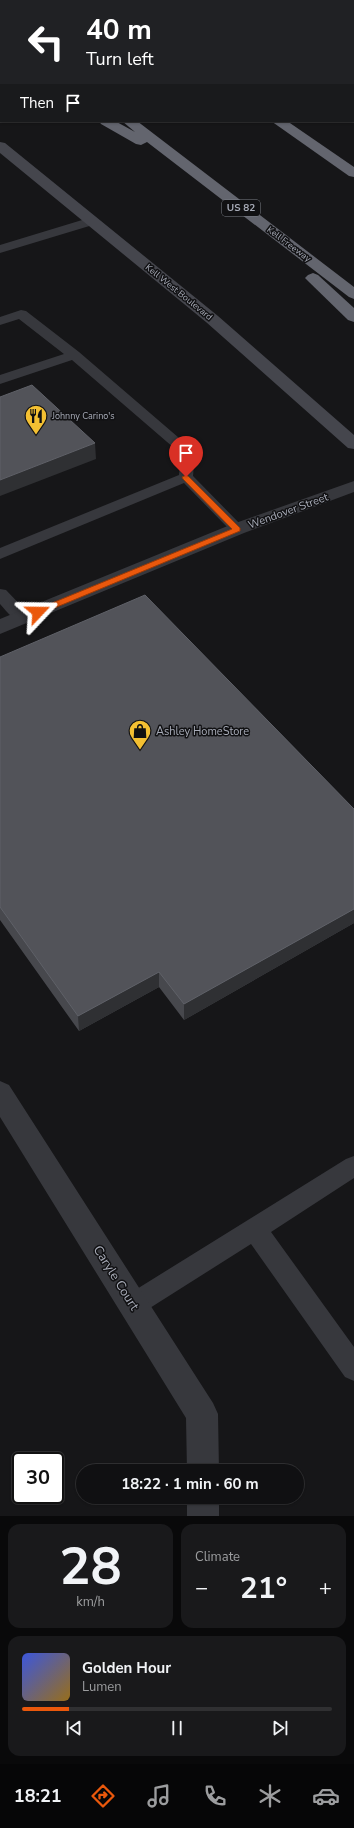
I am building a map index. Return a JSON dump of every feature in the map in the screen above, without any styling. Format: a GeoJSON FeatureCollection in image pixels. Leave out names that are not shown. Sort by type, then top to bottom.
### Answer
{"type":"FeatureCollection","features":[{"type":"Feature","properties":{"kind":"highway"},"geometry":{"type":"LineString","coordinates":[[108,122],[195,172]]}},
{"type":"Feature","properties":{"kind":"highway","name":"Kell Freeway"},"geometry":{"type":"LineString","coordinates":[[130,122],[354,294]]}},
{"type":"Feature","properties":{"kind":"highway"},"geometry":{"type":"LineString","coordinates":[[279,122],[354,173]]}},
{"type":"Feature","properties":{"kind":"highway"},"geometry":{"type":"LineString","coordinates":[[242,209],[354,317]]}},
{"type":"Feature","properties":{"kind":"main road","name":"Kell West Boulevard"},"geometry":{"type":"LineString","coordinates":[[0,146],[212,319],[354,444]]}},
{"type":"Feature","properties":{"kind":"street","name":"Wendover Street"},"geometry":{"type":"LineString","coordinates":[[0,627],[237,529],[354,486]]}},
{"type":"Feature","properties":{"kind":"street","name":"Caryle Court"},"geometry":{"type":"LineString","coordinates":[[0,1093],[202,1414],[203,1464]]}},
{"type":"Feature","properties":{"kind":"street"},"geometry":{"type":"LineString","coordinates":[[203,1504],[203,1516]]}},
{"type":"Feature","properties":{"kind":"lane"},"geometry":{"type":"LineString","coordinates":[[0,249],[92,221]]}},
{"type":"Feature","properties":{"kind":"lane"},"geometry":{"type":"LineString","coordinates":[[0,321],[21,314],[74,355],[188,453],[186,477]]}},
{"type":"Feature","properties":{"kind":"lane"},"geometry":{"type":"LineString","coordinates":[[0,380],[74,355]]}},
{"type":"Feature","properties":{"kind":"lane"},"geometry":{"type":"LineString","coordinates":[[186,477],[237,529]]}},
{"type":"Feature","properties":{"kind":"lane"},"geometry":{"type":"LineString","coordinates":[[0,554],[186,477]]}},
{"type":"Feature","properties":{"kind":"lane"},"geometry":{"type":"LineString","coordinates":[[0,594],[23,618]]}},
{"type":"Feature","properties":{"kind":"lane"},"geometry":{"type":"LineString","coordinates":[[133,1304],[354,1166]]}},
{"type":"Feature","properties":{"kind":"lane"},"geometry":{"type":"LineString","coordinates":[[254,1228],[354,1367]]}},
{"type":"Feature","properties":{"kind":"building","name":"Johnny Carino's"},"geometry":{"type":"Polygon","coordinates":[[[32,385],[95,443],[0,480],[0,397],[32,385]]]}},
{"type":"Feature","properties":{"kind":"building","name":"Ashley HomeStore"},"geometry":{"type":"Polygon","coordinates":[[[145,595],[354,809],[354,909],[184,1004],[159,972],[78,1016],[0,907],[0,657],[145,595]]]}},
{"type":"Feature","properties":{"kind":"place","name":"Johnny Carino's"},"geometry":{"type":"Point","coordinates":[36,436]}},
{"type":"Feature","properties":{"kind":"place","name":"Ashley HomeStore"},"geometry":{"type":"Point","coordinates":[140,750]}},
{"type":"Feature","properties":{"kind":"route"},"geometry":{"type":"LineString","coordinates":[[38,612],[237,529],[186,477]]}}]}
